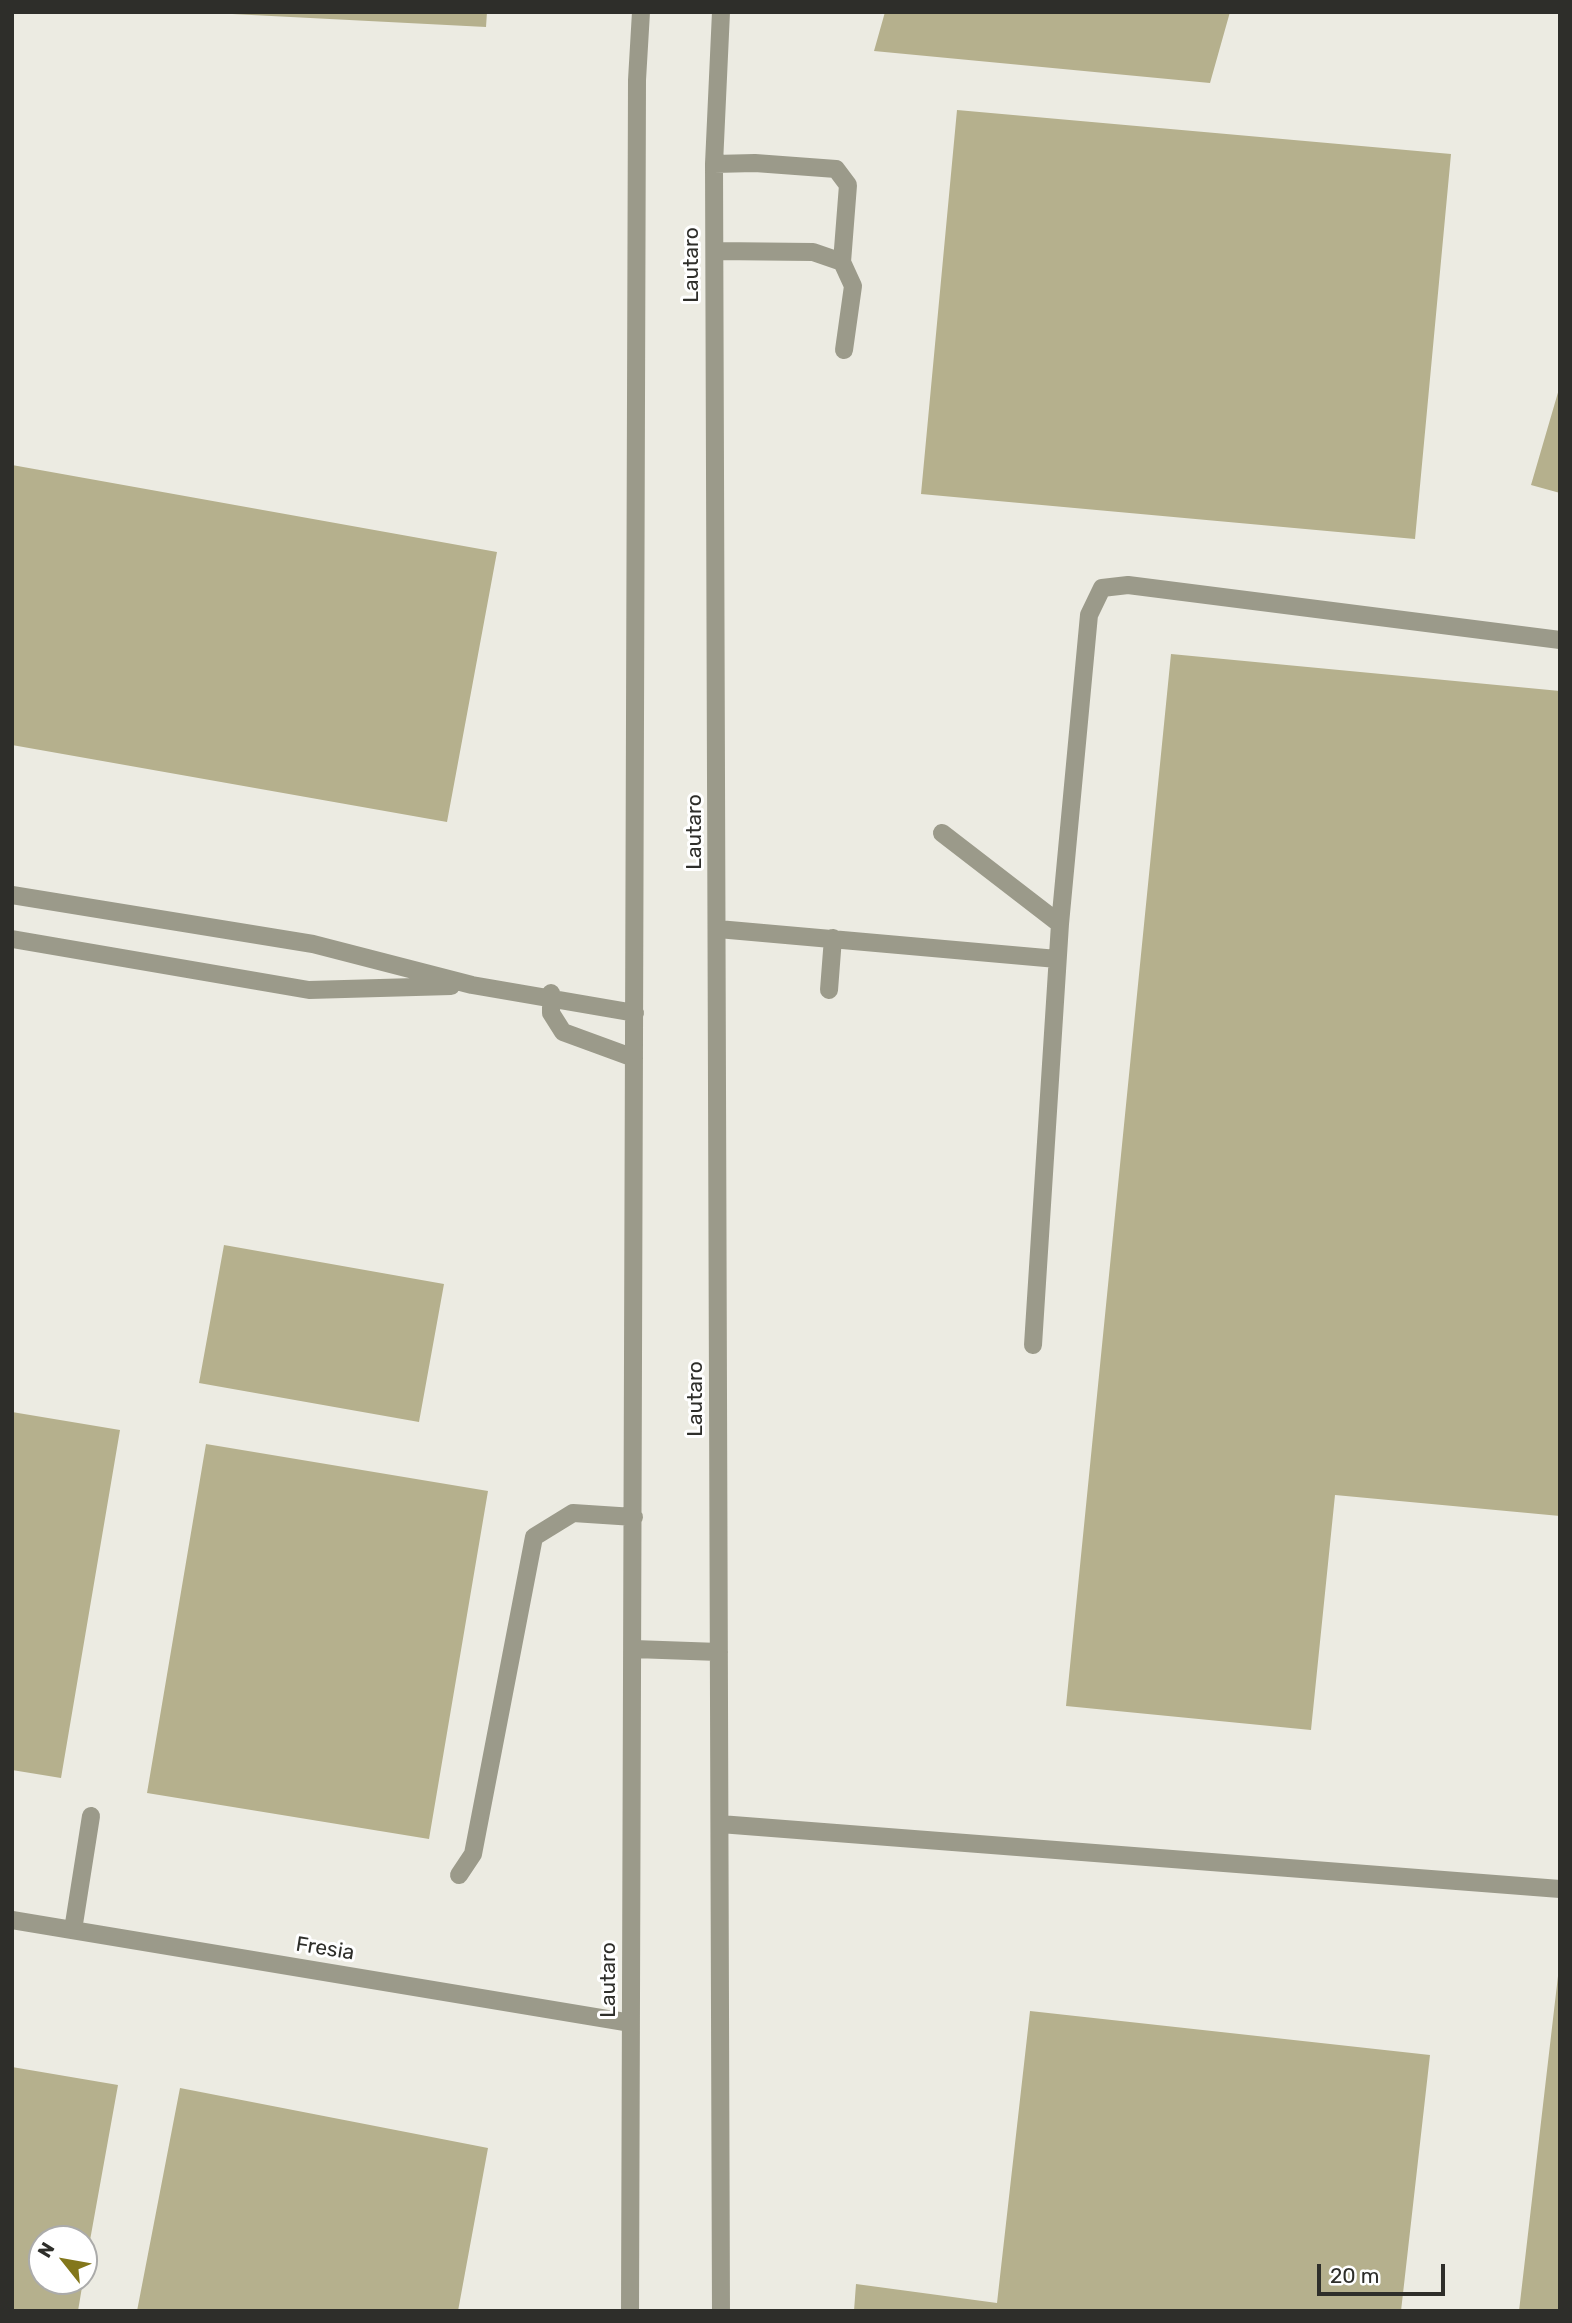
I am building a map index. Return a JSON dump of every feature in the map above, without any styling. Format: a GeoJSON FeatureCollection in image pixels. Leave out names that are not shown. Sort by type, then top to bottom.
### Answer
{"type":"FeatureCollection","features":[{"type":"Feature","properties":{"kind":"street","name":"Lautaro"},"geometry":{"type":"LineString","coordinates":[[630,2311],[637,79],[641,12]]}},
{"type":"Feature","properties":{"kind":"street","name":"Lautaro"},"geometry":{"type":"LineString","coordinates":[[721,12],[714,164],[721,2311]]}},
{"type":"Feature","properties":{"kind":"street"},"geometry":{"type":"LineString","coordinates":[[714,164],[755,163],[836,169],[848,185],[842,262],[853,286],[844,350]]}},
{"type":"Feature","properties":{"kind":"street"},"geometry":{"type":"LineString","coordinates":[[715,251],[813,253],[842,262]]}},
{"type":"Feature","properties":{"kind":"street"},"geometry":{"type":"LineString","coordinates":[[1033,1345],[1060,924],[1090,615],[1102,588],[1128,585],[1560,640]]}},
{"type":"Feature","properties":{"kind":"street"},"geometry":{"type":"LineString","coordinates":[[942,833],[1060,924]]}},
{"type":"Feature","properties":{"kind":"street"},"geometry":{"type":"LineString","coordinates":[[12,895],[313,944],[472,985],[551,996],[635,1013]]}},
{"type":"Feature","properties":{"kind":"street"},"geometry":{"type":"LineString","coordinates":[[718,929],[1057,959]]}},
{"type":"Feature","properties":{"kind":"street"},"geometry":{"type":"LineString","coordinates":[[829,990],[833,938]]}},
{"type":"Feature","properties":{"kind":"street"},"geometry":{"type":"LineString","coordinates":[[12,940],[309,990],[472,985]]}},
{"type":"Feature","properties":{"kind":"street"},"geometry":{"type":"LineString","coordinates":[[551,996],[551,1013],[563,1032],[634,1058]]}},
{"type":"Feature","properties":{"kind":"street"},"geometry":{"type":"LineString","coordinates":[[459,1875],[473,1854],[534,1537],[572,1513],[634,1517]]}},
{"type":"Feature","properties":{"kind":"street"},"geometry":{"type":"LineString","coordinates":[[634,1649],[719,1652]]}},
{"type":"Feature","properties":{"kind":"street"},"geometry":{"type":"LineString","coordinates":[[73,1930],[91,1816]]}},
{"type":"Feature","properties":{"kind":"street"},"geometry":{"type":"LineString","coordinates":[[720,1824],[1560,1889]]}},
{"type":"Feature","properties":{"kind":"street","name":"Fresia"},"geometry":{"type":"LineString","coordinates":[[12,1920],[631,2023]]}},
{"type":"Feature","properties":{"kind":"building"},"geometry":{"type":"Polygon","coordinates":[[[193,12],[487,12],[486,27],[193,12]]]}},
{"type":"Feature","properties":{"kind":"building"},"geometry":{"type":"Polygon","coordinates":[[[885,12],[1230,12],[1210,83],[874,51],[885,12]]]}},
{"type":"Feature","properties":{"kind":"building"},"geometry":{"type":"Polygon","coordinates":[[[957,110],[1451,154],[1415,539],[921,494],[957,110]]]}},
{"type":"Feature","properties":{"kind":"building"},"geometry":{"type":"Polygon","coordinates":[[[1560,389],[1560,493],[1531,485],[1560,389]]]}},
{"type":"Feature","properties":{"kind":"building"},"geometry":{"type":"Polygon","coordinates":[[[12,465],[497,552],[447,822],[12,745],[12,465]]]}},
{"type":"Feature","properties":{"kind":"building"},"geometry":{"type":"Polygon","coordinates":[[[1171,654],[1560,691],[1560,1516],[1335,1495],[1311,1730],[1066,1706],[1171,654]]]}},
{"type":"Feature","properties":{"kind":"building"},"geometry":{"type":"Polygon","coordinates":[[[224,1245],[444,1284],[419,1422],[199,1383],[224,1245]]]}},
{"type":"Feature","properties":{"kind":"building"},"geometry":{"type":"Polygon","coordinates":[[[12,1412],[120,1430],[61,1778],[12,1770],[12,1412]]]}},
{"type":"Feature","properties":{"kind":"building"},"geometry":{"type":"Polygon","coordinates":[[[206,1444],[488,1491],[429,1839],[147,1793],[206,1444]]]}},
{"type":"Feature","properties":{"kind":"building"},"geometry":{"type":"Polygon","coordinates":[[[1558,1976],[1560,2311],[1519,2311],[1558,1976]]]}},
{"type":"Feature","properties":{"kind":"building"},"geometry":{"type":"Polygon","coordinates":[[[1030,2011],[1430,2055],[1401,2311],[854,2311],[856,2284],[997,2303],[1030,2011]]]}},
{"type":"Feature","properties":{"kind":"building"},"geometry":{"type":"Polygon","coordinates":[[[12,2067],[118,2085],[93,2225],[28,2225],[28,2295],[81,2295],[78,2311],[12,2311],[12,2067]]]}},
{"type":"Feature","properties":{"kind":"building"},"geometry":{"type":"Polygon","coordinates":[[[180,2088],[488,2148],[458,2311],[137,2311],[180,2088]]]}}]}
